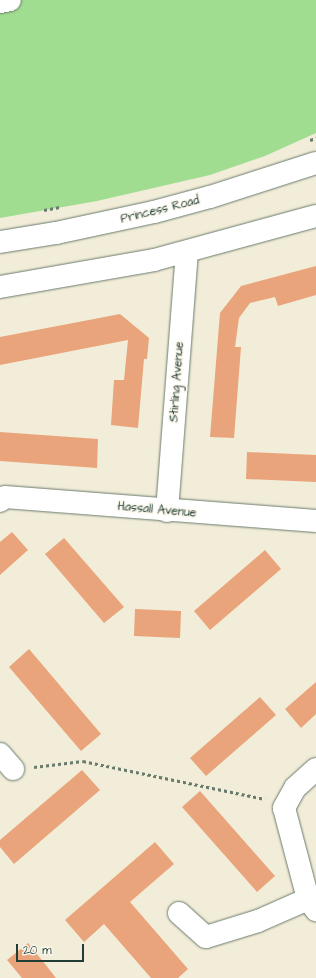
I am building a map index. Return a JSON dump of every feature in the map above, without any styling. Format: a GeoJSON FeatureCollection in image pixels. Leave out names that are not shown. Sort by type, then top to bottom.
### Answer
{"type":"FeatureCollection","features":[{"type":"Feature","properties":{"kind":"main road"},"geometry":{"type":"LineString","coordinates":[[0,2],[10,0]]}},
{"type":"Feature","properties":{"kind":"main road","name":"Princess Road"},"geometry":{"type":"LineString","coordinates":[[0,242],[56,233],[154,212],[210,197],[316,163]]}},
{"type":"Feature","properties":{"kind":"main road"},"geometry":{"type":"LineString","coordinates":[[0,287],[187,253],[316,216]]}},
{"type":"Feature","properties":{"kind":"main road","name":"Stirling Avenue"},"geometry":{"type":"LineString","coordinates":[[167,511],[187,253]]}},
{"type":"Feature","properties":{"kind":"main road","name":"Hassall Avenue"},"geometry":{"type":"LineString","coordinates":[[0,501],[5,497],[316,522]]}},
{"type":"Feature","properties":{"kind":"main road"},"geometry":{"type":"LineString","coordinates":[[179,913],[206,937],[258,920],[312,905],[284,808],[294,788],[316,769]]}},
{"type":"Feature","properties":{"kind":"path"},"geometry":{"type":"LineString","coordinates":[[306,142],[316,138]]}},
{"type":"Feature","properties":{"kind":"path"},"geometry":{"type":"LineString","coordinates":[[39,211],[62,207]]}},
{"type":"Feature","properties":{"kind":"path"},"geometry":{"type":"LineString","coordinates":[[6,762],[83,761],[264,799],[284,808]]}},
{"type":"Feature","properties":{"kind":"green space"},"geometry":{"type":"Polygon","coordinates":[[[0,0],[316,0],[316,133],[265,156],[210,175],[97,201],[0,218],[0,0]]]}},
{"type":"Feature","properties":{"kind":"building"},"geometry":{"type":"Polygon","coordinates":[[[316,266],[316,295],[278,306],[275,297],[250,303],[239,318],[235,347],[241,347],[234,438],[210,437],[220,313],[241,286],[316,266]]]}},
{"type":"Feature","properties":{"kind":"building"},"geometry":{"type":"Polygon","coordinates":[[[120,314],[149,338],[147,359],[144,359],[138,428],[111,425],[114,380],[124,380],[128,340],[0,365],[0,337],[120,314]]]}},
{"type":"Feature","properties":{"kind":"building"},"geometry":{"type":"Polygon","coordinates":[[[0,432],[98,439],[97,468],[0,461],[0,432]]]}},
{"type":"Feature","properties":{"kind":"building"},"geometry":{"type":"Polygon","coordinates":[[[247,452],[316,455],[316,482],[246,479],[247,452]]]}},
{"type":"Feature","properties":{"kind":"building"},"geometry":{"type":"Polygon","coordinates":[[[12,532],[28,550],[0,575],[0,542],[12,532]]]}},
{"type":"Feature","properties":{"kind":"building"},"geometry":{"type":"Polygon","coordinates":[[[64,538],[124,607],[104,623],[45,554],[64,538]]]}},
{"type":"Feature","properties":{"kind":"building"},"geometry":{"type":"Polygon","coordinates":[[[265,550],[281,569],[210,630],[194,611],[265,550]]]}},
{"type":"Feature","properties":{"kind":"building"},"geometry":{"type":"Polygon","coordinates":[[[135,609],[181,611],[180,638],[134,636],[135,609]]]}},
{"type":"Feature","properties":{"kind":"building"},"geometry":{"type":"Polygon","coordinates":[[[29,649],[101,734],[81,751],[9,667],[29,649]]]}},
{"type":"Feature","properties":{"kind":"building"},"geometry":{"type":"Polygon","coordinates":[[[316,682],[316,714],[301,728],[285,709],[316,682]]]}},
{"type":"Feature","properties":{"kind":"building"},"geometry":{"type":"Polygon","coordinates":[[[260,697],[276,715],[206,776],[190,758],[260,697]]]}},
{"type":"Feature","properties":{"kind":"building"},"geometry":{"type":"Polygon","coordinates":[[[82,770],[100,790],[14,864],[0,847],[0,840],[82,770]]]}},
{"type":"Feature","properties":{"kind":"building"},"geometry":{"type":"Polygon","coordinates":[[[200,791],[275,876],[257,892],[182,807],[200,791]]]}},
{"type":"Feature","properties":{"kind":"building"},"geometry":{"type":"Polygon","coordinates":[[[155,842],[174,864],[130,902],[188,969],[178,978],[151,978],[104,924],[84,942],[65,920],[155,842]]]}},
{"type":"Feature","properties":{"kind":"building"},"geometry":{"type":"Polygon","coordinates":[[[28,943],[56,978],[22,978],[7,960],[28,943]]]}}]}
